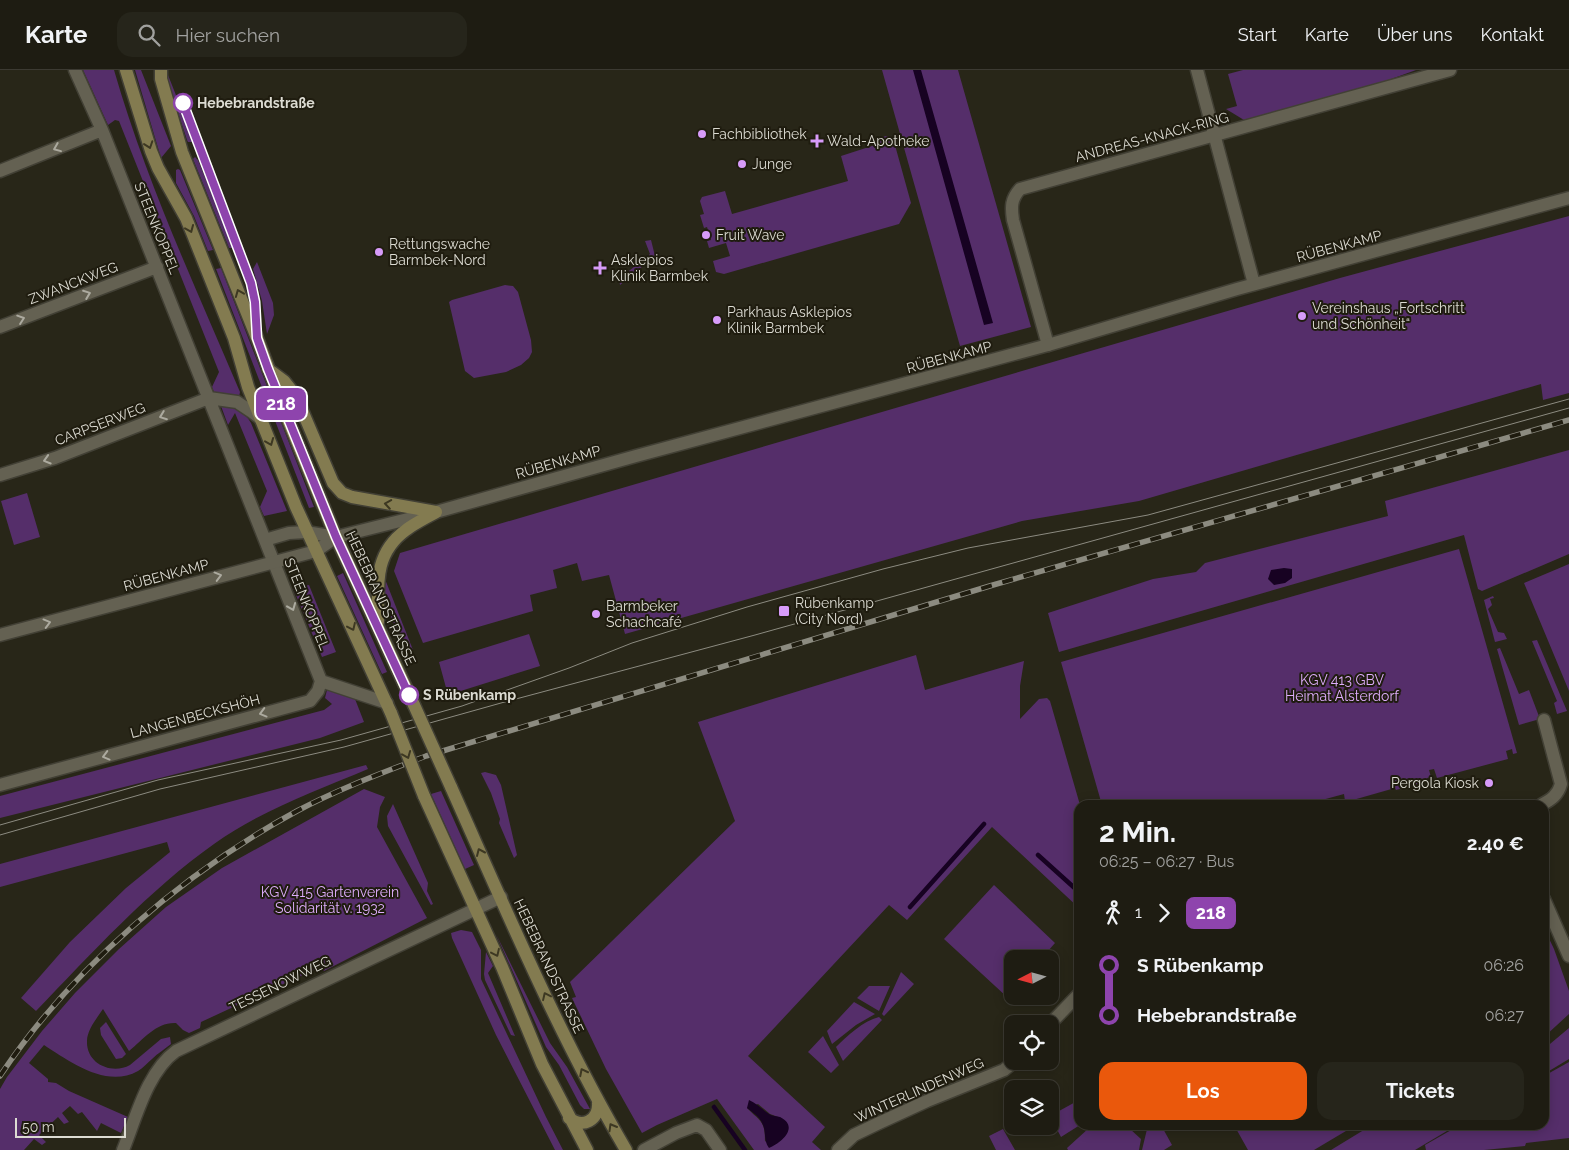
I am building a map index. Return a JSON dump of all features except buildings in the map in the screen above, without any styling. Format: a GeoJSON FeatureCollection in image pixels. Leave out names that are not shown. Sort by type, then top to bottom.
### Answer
{"type":"FeatureCollection","features":[{"type":"Feature","properties":{"kind":"main road"},"geometry":{"type":"LineString","coordinates":[[126,70],[158,168],[186,218],[193,235],[234,338],[240,364],[306,532],[389,708],[424,796],[502,967],[542,1064],[569,1118],[587,1148]]}},
{"type":"Feature","properties":{"kind":"main road","name":"HEBEBRANDSTRASSE"},"geometry":{"type":"LineString","coordinates":[[161,70],[161,79],[182,152],[336,537],[567,1041],[598,1103],[626,1150]]}},
{"type":"Feature","properties":{"kind":"main road"},"geometry":{"type":"LineString","coordinates":[[268,369],[284,381],[296,396],[333,483],[339,491],[359,499],[436,512]]}},
{"type":"Feature","properties":{"kind":"main road"},"geometry":{"type":"LineString","coordinates":[[378,627],[378,576],[383,558],[394,539],[436,512]]}},
{"type":"Feature","properties":{"kind":"main road"},"geometry":{"type":"LineString","coordinates":[[569,1118],[579,1123],[590,1121],[597,1114],[598,1103]]}},
{"type":"Feature","properties":{"kind":"street","name":"STEENKOPPEL"},"geometry":{"type":"LineString","coordinates":[[75,70],[102,130],[321,681]]}},
{"type":"Feature","properties":{"kind":"street"},"geometry":{"type":"LineString","coordinates":[[1197,70],[1254,284]]}},
{"type":"Feature","properties":{"kind":"street","name":"ANDREAS-KNACK-RING"},"geometry":{"type":"LineString","coordinates":[[1048,345],[1013,220],[1011,208],[1013,196],[1020,189],[1450,70]]}},
{"type":"Feature","properties":{"kind":"street"},"geometry":{"type":"LineString","coordinates":[[0,171],[102,130]]}},
{"type":"Feature","properties":{"kind":"street","name":"RÜBENKAMP"},"geometry":{"type":"LineString","coordinates":[[0,635],[316,551],[336,537],[436,512],[1048,345],[1254,284],[1569,198]]}},
{"type":"Feature","properties":{"kind":"street","name":"ZWANCKWEG"},"geometry":{"type":"LineString","coordinates":[[0,327],[156,267]]}},
{"type":"Feature","properties":{"kind":"street"},"geometry":{"type":"LineString","coordinates":[[209,398],[236,402],[261,419]]}},
{"type":"Feature","properties":{"kind":"street","name":"CARPSERWEG"},"geometry":{"type":"LineString","coordinates":[[0,475],[55,458],[209,398]]}},
{"type":"Feature","properties":{"kind":"street","name":"RÜBENKAMP"},"geometry":{"type":"LineString","coordinates":[[265,540],[289,533],[306,532],[336,537]]}},
{"type":"Feature","properties":{"kind":"street"},"geometry":{"type":"LineString","coordinates":[[321,681],[389,708]]}},
{"type":"Feature","properties":{"kind":"street","name":"LANGENBECKSHÖH"},"geometry":{"type":"LineString","coordinates":[[0,785],[310,700],[318,691],[321,681]]}},
{"type":"Feature","properties":{"kind":"street"},"geometry":{"type":"LineString","coordinates":[[1544,720],[1561,784],[1560,789],[1549,800]]}},
{"type":"Feature","properties":{"kind":"street","name":"TESSENOWWEG"},"geometry":{"type":"LineString","coordinates":[[123,1150],[153,1077],[168,1057],[176,1051],[500,896]]}},
{"type":"Feature","properties":{"kind":"street"},"geometry":{"type":"LineString","coordinates":[[1549,910],[1569,956]]}},
{"type":"Feature","properties":{"kind":"street"},"geometry":{"type":"LineString","coordinates":[[1059,1015],[1074,999]]}},
{"type":"Feature","properties":{"kind":"street","name":"WINTERLINDENWEG"},"geometry":{"type":"LineString","coordinates":[[838,1150],[854,1135],[907,1110],[1004,1070]]}},
{"type":"Feature","properties":{"kind":"street"},"geometry":{"type":"LineString","coordinates":[[644,1150],[696,1125],[706,1130],[720,1150]]}},
{"type":"Feature","properties":{"kind":"green space"},"geometry":{"type":"Polygon","coordinates":[[[83,70],[114,70],[156,193],[240,392],[239,397],[214,392],[212,387],[219,372],[119,121],[115,120],[108,125],[83,70]]]}},
{"type":"Feature","properties":{"kind":"green space"},"geometry":{"type":"Polygon","coordinates":[[[135,70],[141,70],[171,146],[161,158],[135,70]]]}},
{"type":"Feature","properties":{"kind":"green space"},"geometry":{"type":"Polygon","coordinates":[[[164,70],[166,70],[193,138],[192,142],[187,140],[164,70]]]}},
{"type":"Feature","properties":{"kind":"green space"},"geometry":{"type":"Polygon","coordinates":[[[882,70],[958,70],[1031,327],[960,346],[882,70]]]}},
{"type":"Feature","properties":{"kind":"green space"},"geometry":{"type":"Polygon","coordinates":[[[1243,70],[1416,70],[1361,90],[1244,120],[1226,109],[1237,106],[1228,74],[1243,70]]]}},
{"type":"Feature","properties":{"kind":"green space"},"geometry":{"type":"Polygon","coordinates":[[[886,136],[893,138],[911,203],[899,224],[724,274],[716,272],[713,261],[730,256],[726,243],[709,248],[707,241],[711,240],[707,227],[704,228],[700,215],[704,214],[700,201],[702,197],[725,191],[732,214],[848,181],[841,156],[875,145],[874,140],[886,136]]]}},
{"type":"Feature","properties":{"kind":"green space"},"geometry":{"type":"Polygon","coordinates":[[[195,157],[198,160],[233,246],[232,248],[229,248],[193,159],[195,157]]]}},
{"type":"Feature","properties":{"kind":"green space"},"geometry":{"type":"Polygon","coordinates":[[[178,169],[213,250],[208,251],[194,216],[176,183],[176,170],[178,169]]]}},
{"type":"Feature","properties":{"kind":"green space"},"geometry":{"type":"Polygon","coordinates":[[[1569,216],[1569,393],[1543,400],[1541,384],[1139,501],[1022,521],[625,634],[609,575],[582,581],[577,563],[553,570],[557,588],[530,595],[533,611],[423,643],[394,571],[400,553],[1340,278],[1569,216]]]}},
{"type":"Feature","properties":{"kind":"green space"},"geometry":{"type":"Polygon","coordinates":[[[651,240],[655,256],[620,285],[619,279],[650,254],[645,241],[651,240]]]}},
{"type":"Feature","properties":{"kind":"green space"},"geometry":{"type":"Polygon","coordinates":[[[257,262],[273,303],[274,315],[267,334],[262,301],[253,269],[257,262]]]}},
{"type":"Feature","properties":{"kind":"green space"},"geometry":{"type":"Polygon","coordinates":[[[221,268],[314,507],[309,508],[216,269],[221,268]]]}},
{"type":"Feature","properties":{"kind":"green space"},"geometry":{"type":"Polygon","coordinates":[[[505,285],[513,286],[518,292],[531,340],[532,352],[529,358],[521,365],[506,372],[474,378],[465,371],[449,302],[505,285]]]}},
{"type":"Feature","properties":{"kind":"green space"},"geometry":{"type":"Polygon","coordinates":[[[221,406],[239,410],[251,423],[287,511],[264,516],[260,507],[267,491],[235,413],[228,425],[221,406]]]}},
{"type":"Feature","properties":{"kind":"green space"},"geometry":{"type":"Polygon","coordinates":[[[1569,450],[1569,554],[1482,591],[1478,589],[1464,535],[1059,652],[1048,613],[1153,579],[1196,572],[1205,563],[1388,516],[1385,501],[1569,450]]]}},
{"type":"Feature","properties":{"kind":"green space"},"geometry":{"type":"Polygon","coordinates":[[[27,493],[40,537],[14,545],[1,501],[27,493]]]}},
{"type":"Feature","properties":{"kind":"green space","name":"KGV 413 GBV Heimat Alsterdorf"},"geometry":{"type":"Polygon","coordinates":[[[1459,549],[1517,753],[1513,754],[1512,749],[1506,751],[1508,759],[1437,778],[1434,769],[1429,770],[1431,777],[1427,778],[1428,781],[1353,800],[1345,800],[1344,794],[1322,800],[1101,800],[1061,662],[1459,549]]]}},
{"type":"Feature","properties":{"kind":"green space"},"geometry":{"type":"Polygon","coordinates":[[[1569,564],[1569,691],[1524,583],[1569,564]]]}},
{"type":"Feature","properties":{"kind":"green space"},"geometry":{"type":"Polygon","coordinates":[[[343,573],[387,672],[382,674],[337,576],[343,573]]]}},
{"type":"Feature","properties":{"kind":"green space"},"geometry":{"type":"Polygon","coordinates":[[[383,574],[413,650],[405,648],[389,612],[384,595],[383,574]]]}},
{"type":"Feature","properties":{"kind":"green space"},"geometry":{"type":"Polygon","coordinates":[[[309,585],[336,652],[322,657],[293,588],[309,585]]]}},
{"type":"Feature","properties":{"kind":"green space"},"geometry":{"type":"Polygon","coordinates":[[[1493,596],[1494,598],[1490,599],[1492,605],[1488,609],[1498,632],[1504,633],[1507,639],[1495,642],[1484,600],[1493,596]]]}},
{"type":"Feature","properties":{"kind":"green space"},"geometry":{"type":"Polygon","coordinates":[[[529,634],[540,666],[448,695],[439,662],[529,634]]]}},
{"type":"Feature","properties":{"kind":"green space"},"geometry":{"type":"Polygon","coordinates":[[[1537,640],[1567,711],[1557,714],[1554,703],[1557,701],[1532,641],[1537,640]]]}},
{"type":"Feature","properties":{"kind":"green space"},"geometry":{"type":"Polygon","coordinates":[[[1500,648],[1519,694],[1529,690],[1540,719],[1519,725],[1497,649],[1500,648]]]}},
{"type":"Feature","properties":{"kind":"green space"},"geometry":{"type":"Polygon","coordinates":[[[916,655],[925,690],[1024,661],[1020,686],[1020,719],[1039,699],[1047,698],[1050,701],[1079,800],[1074,800],[1074,903],[992,827],[907,920],[889,905],[748,1056],[825,1127],[812,1142],[821,1150],[754,1150],[717,1099],[642,1133],[606,1069],[572,998],[576,997],[570,982],[735,821],[698,722],[916,655]],[[758,1104],[747,1108],[761,1122],[765,1142],[781,1118],[770,1114],[758,1104]]]}},
{"type":"Feature","properties":{"kind":"green space"},"geometry":{"type":"Polygon","coordinates":[[[327,690],[355,699],[364,722],[320,738],[0,818],[0,796],[324,710],[332,704],[325,698],[327,690]]]}},
{"type":"Feature","properties":{"kind":"green space"},"geometry":{"type":"Polygon","coordinates":[[[366,765],[368,769],[250,821],[214,844],[144,902],[99,945],[36,1011],[21,998],[70,942],[126,888],[170,852],[167,842],[0,887],[0,864],[366,765]]]}},
{"type":"Feature","properties":{"kind":"green space"},"geometry":{"type":"Polygon","coordinates":[[[485,772],[496,775],[501,785],[517,855],[514,858],[499,823],[500,819],[491,793],[481,773],[485,772]]]}},
{"type":"Feature","properties":{"kind":"green space","name":"KGV 415 Gartenverein Solidarität v. 1932"},"geometry":{"type":"Polygon","coordinates":[[[364,789],[385,797],[380,807],[377,827],[427,918],[324,971],[318,968],[201,1022],[200,1028],[189,1033],[176,1023],[162,1025],[129,1051],[103,1009],[90,1028],[87,1037],[91,1056],[101,1065],[108,1068],[123,1068],[130,1065],[161,1039],[170,1037],[171,1044],[140,1070],[126,1076],[113,1077],[88,1071],[44,1045],[29,1063],[48,1079],[48,1082],[56,1083],[69,1091],[128,1117],[121,1133],[101,1123],[97,1131],[82,1112],[78,1114],[70,1106],[62,1113],[69,1122],[64,1124],[58,1117],[39,1135],[46,1142],[42,1145],[34,1139],[24,1150],[0,1150],[0,1089],[7,1077],[42,1031],[75,993],[119,949],[166,907],[222,868],[364,789]]]}},
{"type":"Feature","properties":{"kind":"green space"},"geometry":{"type":"Polygon","coordinates":[[[441,791],[474,865],[465,869],[431,794],[441,791]]]}},
{"type":"Feature","properties":{"kind":"green space"},"geometry":{"type":"Polygon","coordinates":[[[393,804],[428,883],[427,891],[433,904],[431,905],[388,826],[387,816],[393,804]]]}},
{"type":"Feature","properties":{"kind":"green space"},"geometry":{"type":"Polygon","coordinates":[[[994,885],[1055,943],[1049,950],[1004,950],[1004,994],[944,939],[994,885]]]}},
{"type":"Feature","properties":{"kind":"green space"},"geometry":{"type":"Polygon","coordinates":[[[461,930],[472,932],[481,950],[481,979],[563,1150],[555,1150],[496,1035],[452,938],[451,933],[461,930]]]}},
{"type":"Feature","properties":{"kind":"green space"},"geometry":{"type":"Polygon","coordinates":[[[496,934],[550,1043],[567,1067],[590,1109],[584,1109],[580,1105],[559,1065],[546,1047],[496,934]]]}},
{"type":"Feature","properties":{"kind":"green space"},"geometry":{"type":"Polygon","coordinates":[[[1549,938],[1569,991],[1569,1014],[1549,1032],[1549,938]]]}},
{"type":"Feature","properties":{"kind":"green space"},"geometry":{"type":"Polygon","coordinates":[[[486,952],[493,966],[488,973],[515,1036],[511,1035],[485,980],[486,952]]]}},
{"type":"Feature","properties":{"kind":"green space"},"geometry":{"type":"Polygon","coordinates":[[[901,972],[914,984],[884,1016],[882,1014],[901,972]]]}},
{"type":"Feature","properties":{"kind":"green space"},"geometry":{"type":"Polygon","coordinates":[[[869,986],[890,986],[879,1011],[857,998],[869,986]]]}},
{"type":"Feature","properties":{"kind":"green space"},"geometry":{"type":"Polygon","coordinates":[[[854,1002],[875,1014],[856,1025],[832,1044],[827,1031],[854,1002]]]}},
{"type":"Feature","properties":{"kind":"green space"},"geometry":{"type":"Polygon","coordinates":[[[879,1017],[882,1020],[843,1061],[836,1047],[861,1025],[879,1017]]]}},
{"type":"Feature","properties":{"kind":"green space"},"geometry":{"type":"Polygon","coordinates":[[[106,1022],[126,1054],[122,1058],[116,1059],[101,1035],[100,1028],[106,1022]]]}},
{"type":"Feature","properties":{"kind":"green space"},"geometry":{"type":"Polygon","coordinates":[[[1569,1028],[1569,1059],[1549,1071],[1549,1045],[1569,1028]]]}},
{"type":"Feature","properties":{"kind":"green space"},"geometry":{"type":"Polygon","coordinates":[[[823,1036],[839,1065],[831,1073],[808,1052],[823,1036]]]}},
{"type":"Feature","properties":{"kind":"green space"},"geometry":{"type":"Polygon","coordinates":[[[1569,1062],[1569,1138],[1526,1143],[1525,1146],[1484,1150],[1426,1150],[1425,1145],[1451,1130],[1549,1130],[1549,1073],[1569,1062]]]}},
{"type":"Feature","properties":{"kind":"green space"},"geometry":{"type":"Polygon","coordinates":[[[1074,1103],[1074,1129],[1061,1137],[1059,1133],[1059,1111],[1074,1103]]]}},
{"type":"Feature","properties":{"kind":"green space"},"geometry":{"type":"Polygon","coordinates":[[[1003,1129],[1004,1135],[1006,1135],[1015,1150],[996,1150],[989,1136],[1003,1129]]]}},
{"type":"Feature","properties":{"kind":"green space"},"geometry":{"type":"Polygon","coordinates":[[[1087,1130],[1131,1130],[1141,1139],[1139,1150],[1068,1150],[1067,1148],[1087,1130]]]}},
{"type":"Feature","properties":{"kind":"green space"},"geometry":{"type":"Polygon","coordinates":[[[1147,1130],[1164,1130],[1172,1145],[1164,1150],[1142,1150],[1147,1130]]]}},
{"type":"Feature","properties":{"kind":"green space"},"geometry":{"type":"Polygon","coordinates":[[[1237,1130],[1348,1130],[1314,1150],[1248,1150],[1237,1130]]]}},
{"type":"Feature","properties":{"kind":"green space"},"geometry":{"type":"Polygon","coordinates":[[[1364,1130],[1449,1130],[1415,1150],[1331,1150],[1364,1130]]]}},
{"type":"Feature","properties":{"kind":"shaded area"},"geometry":{"type":"Polygon","coordinates":[[[913,70],[921,70],[993,323],[984,325],[913,70]]]}},
{"type":"Feature","properties":{"kind":"shaded area"},"geometry":{"type":"Polygon","coordinates":[[[1292,569],[1292,578],[1285,583],[1274,585],[1268,579],[1271,570],[1292,569]]]}},
{"type":"Feature","properties":{"kind":"shaded area"},"geometry":{"type":"Polygon","coordinates":[[[749,1100],[769,1114],[780,1117],[788,1125],[788,1130],[783,1139],[769,1148],[761,1121],[747,1108],[749,1100]]]}},
{"type":"Feature","properties":{"kind":"waterway"},"geometry":{"type":"LineString","coordinates":[[910,907],[984,824]]}},
{"type":"Feature","properties":{"kind":"waterway"},"geometry":{"type":"LineString","coordinates":[[1038,855],[1074,887]]}},
{"type":"Feature","properties":{"kind":"waterway"},"geometry":{"type":"LineString","coordinates":[[714,1107],[745,1150]]}},
{"type":"Feature","properties":{"kind":"tram line"},"geometry":{"type":"LineString","coordinates":[[0,825],[158,780],[341,740],[462,706],[569,668],[632,643],[747,607],[883,569],[968,548],[1148,515],[1569,399]]}},
{"type":"Feature","properties":{"kind":"tram line"},"geometry":{"type":"LineString","coordinates":[[0,835],[160,789],[344,747],[755,635],[1569,408]]}},
{"type":"Feature","properties":{"kind":"railway"},"geometry":{"type":"LineString","coordinates":[[0,1076],[60,998],[95,961],[172,893],[213,863],[297,811],[360,782],[426,756],[993,585],[1569,420]]}},
{"type":"Feature","properties":{"kind":"bus line","name":"218"},"geometry":{"type":"LineString","coordinates":[[183,103],[241,253],[254,292],[257,338],[268,369],[336,537],[409,695]]}},
{"type":"Feature","properties":{"kind":"place","name":"Hebebrandstraße"},"geometry":{"type":"Point","coordinates":[183,103]}},
{"type":"Feature","properties":{"kind":"place","name":"Fachbibliothek"},"geometry":{"type":"Point","coordinates":[702,134]}},
{"type":"Feature","properties":{"kind":"place","name":"Wald-Apotheke"},"geometry":{"type":"Point","coordinates":[817,141]}},
{"type":"Feature","properties":{"kind":"place","name":"Junge"},"geometry":{"type":"Point","coordinates":[742,164]}},
{"type":"Feature","properties":{"kind":"place","name":"Fruit Wave"},"geometry":{"type":"Point","coordinates":[706,235]}},
{"type":"Feature","properties":{"kind":"place","name":"Rettungswache Barmbek-Nord"},"geometry":{"type":"Point","coordinates":[379,252]}},
{"type":"Feature","properties":{"kind":"place","name":"Asklepios Klinik Barmbek"},"geometry":{"type":"Point","coordinates":[600,268]}},
{"type":"Feature","properties":{"kind":"place","name":"Vereinshaus „Fortschritt und Schönheit“"},"geometry":{"type":"Point","coordinates":[1302,316]}},
{"type":"Feature","properties":{"kind":"place","name":"Parkhaus Asklepios Klinik Barmbek"},"geometry":{"type":"Point","coordinates":[717,320]}},
{"type":"Feature","properties":{"kind":"place","name":"Rübenkamp (City Nord)"},"geometry":{"type":"Point","coordinates":[784,611]}},
{"type":"Feature","properties":{"kind":"place","name":"Barmbeker Schachcafé"},"geometry":{"type":"Point","coordinates":[596,614]}},
{"type":"Feature","properties":{"kind":"place","name":"S Rübenkamp"},"geometry":{"type":"Point","coordinates":[409,695]}},
{"type":"Feature","properties":{"kind":"place","name":"Pergola Kiosk"},"geometry":{"type":"Point","coordinates":[1489,783]}}]}
